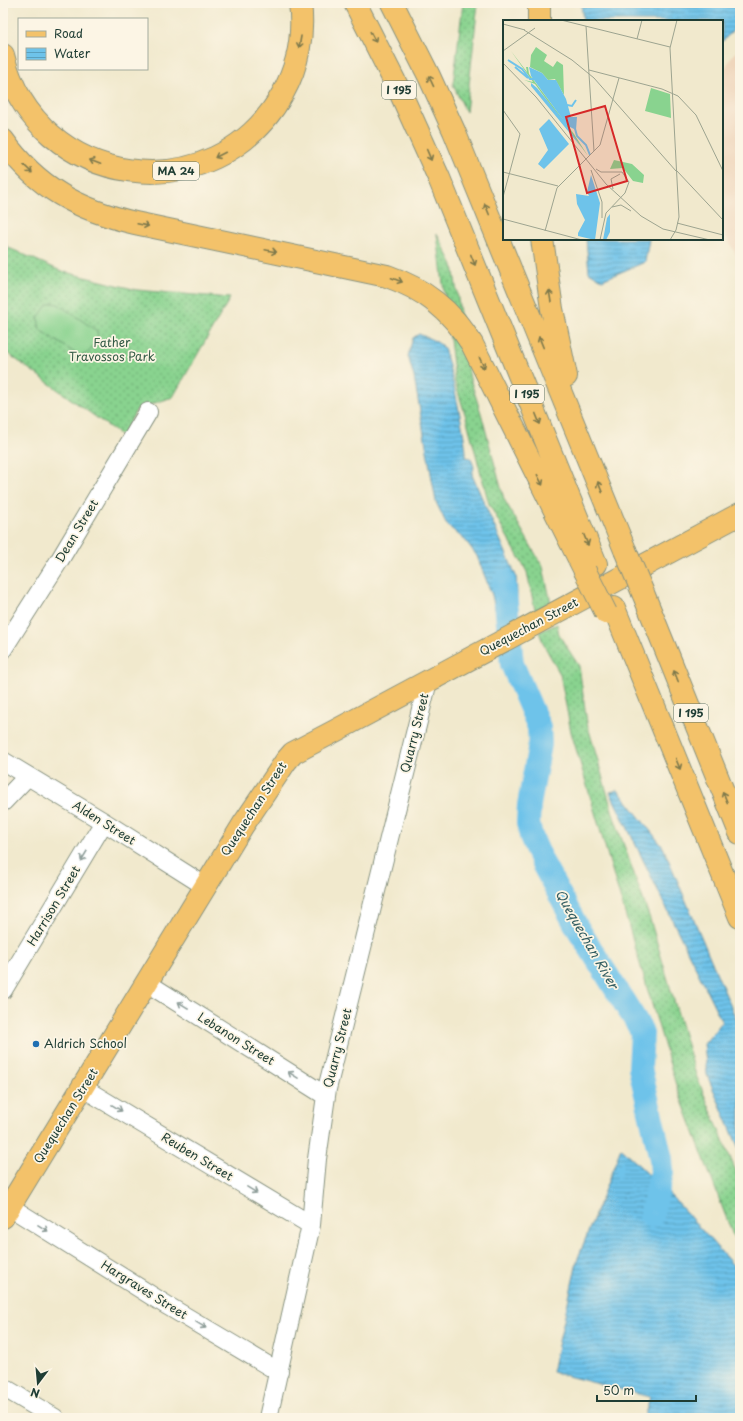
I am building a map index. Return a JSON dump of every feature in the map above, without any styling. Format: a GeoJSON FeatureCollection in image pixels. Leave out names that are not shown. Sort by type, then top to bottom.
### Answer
{"type":"FeatureCollection","features":[{"type":"Feature","properties":{"kind":"main road","name":"MA 24"},"geometry":{"type":"LineString","coordinates":[[3,55],[11,81],[27,109],[46,131],[66,148],[91,161],[119,170],[149,173],[180,170],[210,161],[237,146],[249,136],[276,106],[288,83],[296,59],[301,36],[300,3]]}},
{"type":"Feature","properties":{"kind":"main road","name":"I 195"},"geometry":{"type":"LineString","coordinates":[[355,3],[401,94],[439,178],[591,568],[663,728],[740,917]]}},
{"type":"Feature","properties":{"kind":"main road","name":"I 195"},"geometry":{"type":"LineString","coordinates":[[392,3],[448,116],[464,154],[740,833]]}},
{"type":"Feature","properties":{"kind":"main road"},"geometry":{"type":"LineString","coordinates":[[538,20],[539,3]]}},
{"type":"Feature","properties":{"kind":"main road"},"geometry":{"type":"LineString","coordinates":[[3,140],[19,160],[42,183],[69,201],[99,214],[135,223],[387,276],[405,282],[438,304],[463,330],[474,348],[591,568]]}},
{"type":"Feature","properties":{"kind":"main road"},"geometry":{"type":"LineString","coordinates":[[542,240],[552,310],[577,430]]}},
{"type":"Feature","properties":{"kind":"main road","name":"Quequechan Street"},"geometry":{"type":"LineString","coordinates":[[6,1212],[84,1088],[243,825],[291,755],[740,514]]}},
{"type":"Feature","properties":{"kind":"street","name":"Dean Street"},"geometry":{"type":"LineString","coordinates":[[3,649],[59,561],[148,412]]}},
{"type":"Feature","properties":{"kind":"street","name":"Quarry Street"},"geometry":{"type":"LineString","coordinates":[[268,1418],[311,1226],[315,1172],[326,1096],[428,681]]}},
{"type":"Feature","properties":{"kind":"street","name":"Alden Street"},"geometry":{"type":"LineString","coordinates":[[3,761],[104,822],[205,886]]}},
{"type":"Feature","properties":{"kind":"street"},"geometry":{"type":"LineString","coordinates":[[3,802],[28,776]]}},
{"type":"Feature","properties":{"kind":"street","name":"Harrison Street"},"geometry":{"type":"LineString","coordinates":[[3,990],[104,822]]}},
{"type":"Feature","properties":{"kind":"street","name":"Lebanon Street"},"geometry":{"type":"LineString","coordinates":[[147,983],[326,1096]]}},
{"type":"Feature","properties":{"kind":"street","name":"Reuben Street"},"geometry":{"type":"LineString","coordinates":[[84,1088],[311,1226]]}},
{"type":"Feature","properties":{"kind":"street","name":"Hargraves Street"},"geometry":{"type":"LineString","coordinates":[[6,1212],[279,1372]]}},
{"type":"Feature","properties":{"kind":"street"},"geometry":{"type":"LineString","coordinates":[[3,1386],[35,1412],[55,1418]]}},
{"type":"Feature","properties":{"kind":"shaded area"},"geometry":{"type":"Polygon","coordinates":[[[740,49],[740,262],[723,231],[723,72],[732,56],[740,49]]]}},
{"type":"Feature","properties":{"kind":"green space"},"geometry":{"type":"Polygon","coordinates":[[[463,3],[478,3],[466,112],[453,85],[463,3]]]}},
{"type":"Feature","properties":{"kind":"green space"},"geometry":{"type":"Polygon","coordinates":[[[437,234],[453,265],[461,320],[445,300],[437,234]]]}},
{"type":"Feature","properties":{"kind":"green space","name":"Father Travossos Park"},"geometry":{"type":"Polygon","coordinates":[[[3,241],[9,248],[61,271],[137,290],[230,298],[173,397],[137,409],[122,436],[3,350],[3,241]]]}},
{"type":"Feature","properties":{"kind":"green space"},"geometry":{"type":"Polygon","coordinates":[[[52,303],[58,304],[97,331],[98,338],[88,353],[78,355],[40,330],[38,318],[47,305],[52,303]]]}},
{"type":"Feature","properties":{"kind":"green space"},"geometry":{"type":"Polygon","coordinates":[[[447,314],[462,334],[470,379],[481,413],[504,499],[543,567],[551,603],[535,610],[527,572],[489,504],[466,417],[455,382],[447,314]]]}},
{"type":"Feature","properties":{"kind":"green space"},"geometry":{"type":"Polygon","coordinates":[[[557,624],[559,635],[579,666],[587,723],[614,817],[650,919],[696,1075],[740,1181],[740,1254],[676,1085],[571,732],[560,674],[544,645],[539,632],[557,624]]]}},
{"type":"Feature","properties":{"kind":"water"},"geometry":{"type":"Polygon","coordinates":[[[581,3],[740,3],[740,22],[723,41],[723,20],[583,20],[581,3]]]}},
{"type":"Feature","properties":{"kind":"water"},"geometry":{"type":"Polygon","coordinates":[[[586,240],[649,240],[645,262],[602,280],[589,272],[586,240]]]}},
{"type":"Feature","properties":{"kind":"water"},"geometry":{"type":"Polygon","coordinates":[[[419,334],[443,347],[446,353],[464,437],[466,457],[471,458],[474,467],[472,475],[516,576],[516,611],[497,618],[492,595],[477,556],[466,541],[447,525],[436,502],[414,377],[408,356],[413,338],[419,334]]]}},
{"type":"Feature","properties":{"kind":"water"},"geometry":{"type":"Polygon","coordinates":[[[618,790],[663,847],[740,1028],[740,1151],[707,1075],[704,1044],[722,1022],[610,792],[618,790]]]}},
{"type":"Feature","properties":{"kind":"water"},"geometry":{"type":"Polygon","coordinates":[[[621,1148],[675,1200],[740,1273],[740,1418],[644,1418],[650,1397],[552,1372],[578,1258],[621,1148]]]}},
{"type":"Feature","properties":{"kind":"waterway","name":"Quequechan River"},"geometry":{"type":"LineString","coordinates":[[504,582],[512,664],[539,727],[540,744],[529,805],[528,823],[531,836],[542,862],[577,927],[642,1033],[640,1068],[661,1159],[662,1173],[651,1216]]}},
{"type":"Feature","properties":{"kind":"place","name":"Aldrich School"},"geometry":{"type":"Point","coordinates":[36,1044]}}]}
